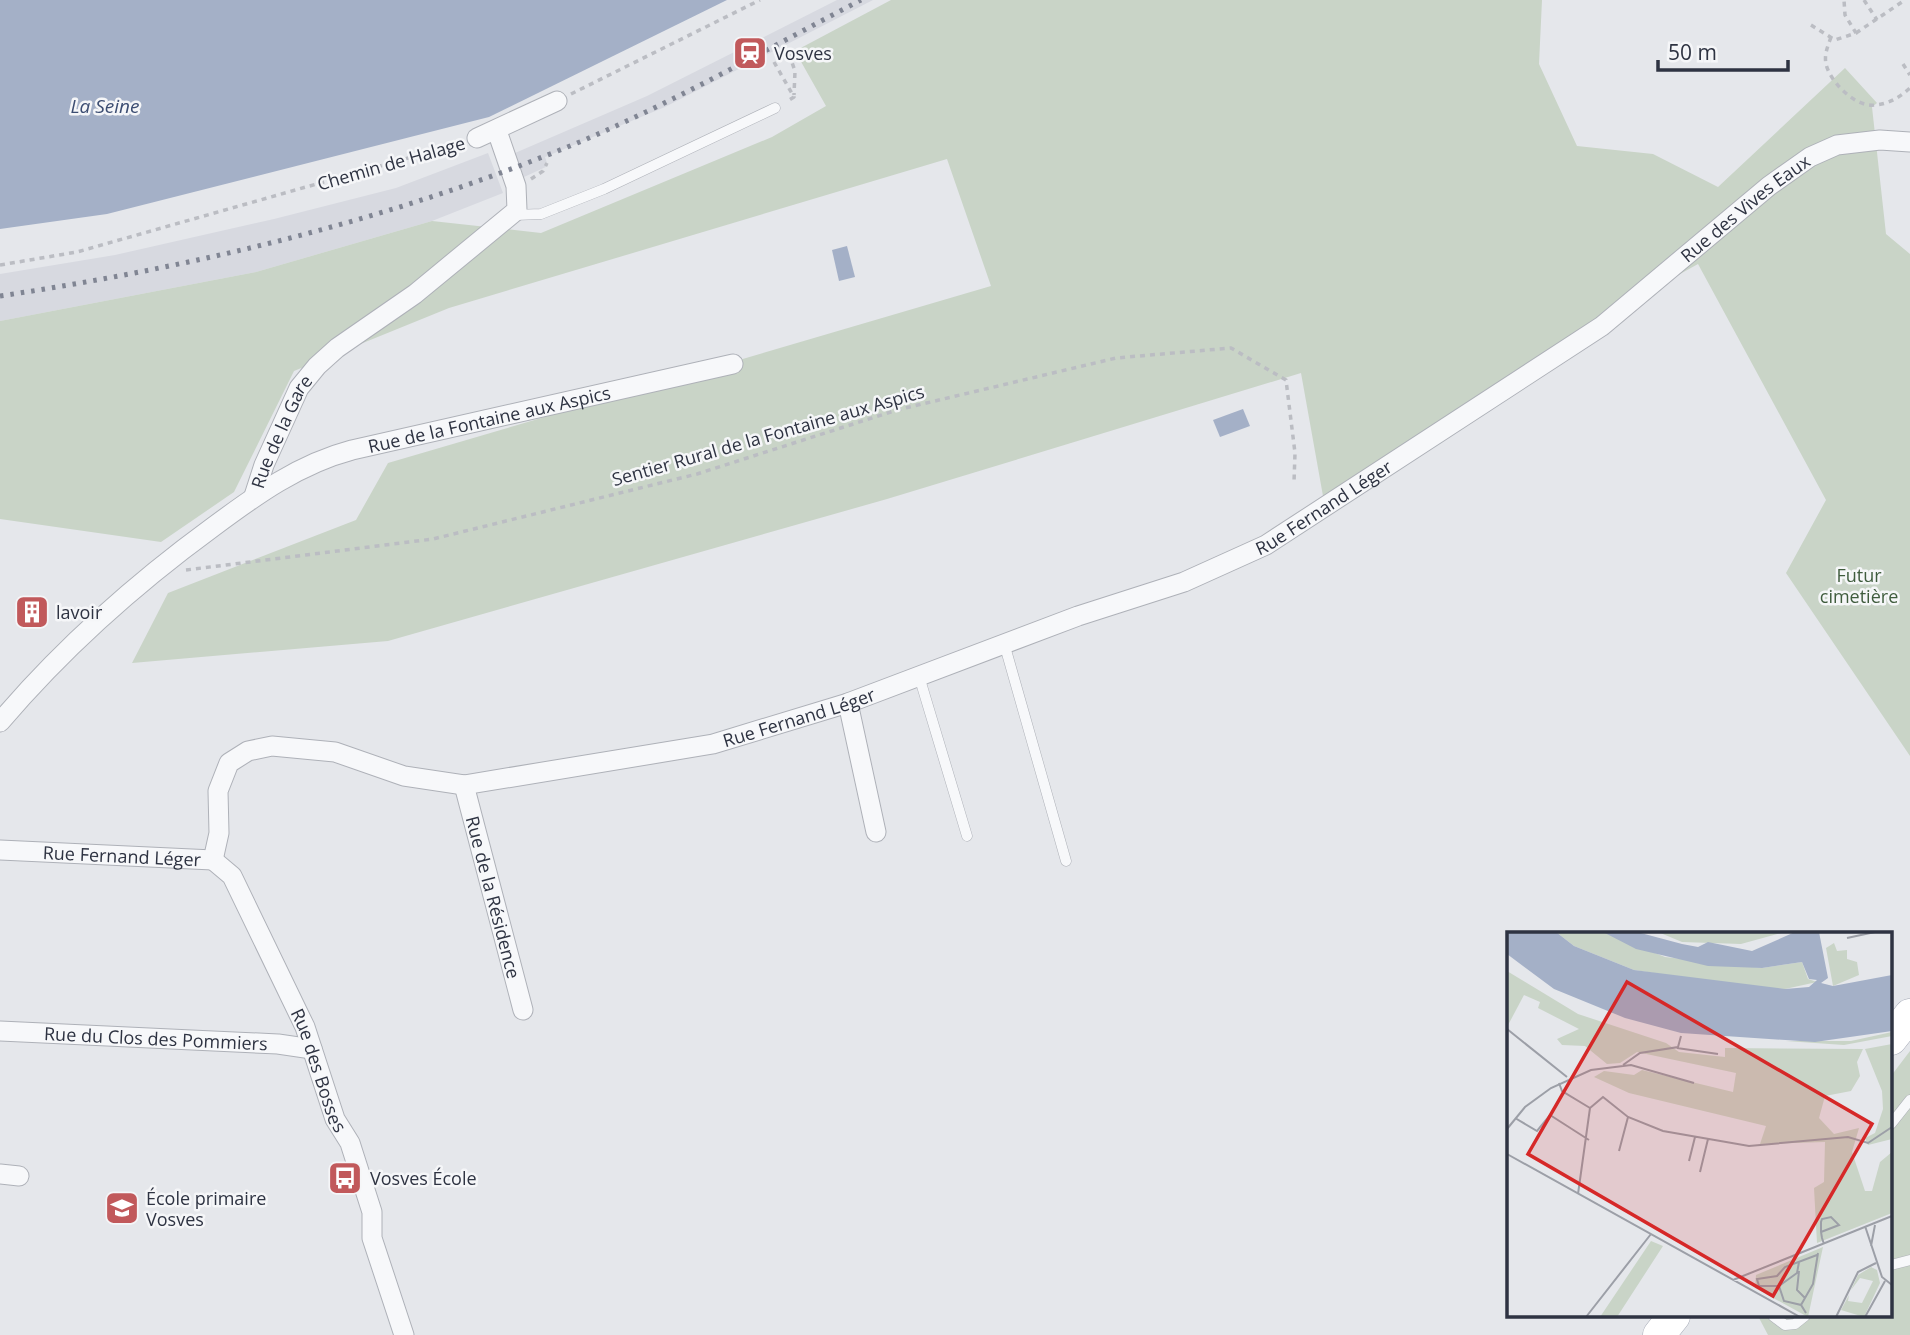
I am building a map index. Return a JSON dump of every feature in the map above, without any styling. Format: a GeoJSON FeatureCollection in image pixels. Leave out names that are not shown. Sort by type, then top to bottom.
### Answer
{"type":"FeatureCollection","features":[{"type":"Feature","properties":{"kind":"main road"},"geometry":{"type":"LineString","coordinates":[[1892,1038],[1910,1015]]}},
{"type":"Feature","properties":{"kind":"main road"},"geometry":{"type":"LineString","coordinates":[[1659,1335],[1672,1318]]}},
{"type":"Feature","properties":{"kind":"street","name":"Chemin de Halage"},"geometry":{"type":"LineString","coordinates":[[477,138],[557,101]]}},
{"type":"Feature","properties":{"kind":"street"},"geometry":{"type":"LineString","coordinates":[[497,131],[519,196],[519,204],[512,215]]}},
{"type":"Feature","properties":{"kind":"street","name":"Rue des Vives Eaux"},"geometry":{"type":"LineString","coordinates":[[1602,326],[1769,186],[1810,157],[1837,145],[1880,140],[1910,142]]}},
{"type":"Feature","properties":{"kind":"street","name":"Rue de la Gare"},"geometry":{"type":"LineString","coordinates":[[0,722],[87,630],[149,575],[254,496],[264,466],[299,388],[317,366],[337,348],[415,294],[512,215]]}},
{"type":"Feature","properties":{"kind":"street","name":"Rue Fernand Léger"},"geometry":{"type":"LineString","coordinates":[[0,850],[213,860],[219,832],[218,791],[229,763],[248,751],[272,746],[335,751],[404,776],[464,785],[713,744],[848,703],[1004,643],[1184,582],[1266,545],[1602,326]]}},
{"type":"Feature","properties":{"kind":"street","name":"Rue de la Fontaine aux Aspics"},"geometry":{"type":"LineString","coordinates":[[254,496],[305,466],[332,455],[733,364]]}},
{"type":"Feature","properties":{"kind":"street"},"geometry":{"type":"LineString","coordinates":[[848,703],[876,832]]}},
{"type":"Feature","properties":{"kind":"street","name":"Rue de la Résidence"},"geometry":{"type":"LineString","coordinates":[[464,785],[523,1010]]}},
{"type":"Feature","properties":{"kind":"street","name":"Rue des Bosses"},"geometry":{"type":"LineString","coordinates":[[213,860],[232,876],[312,1049],[335,1119],[354,1154],[372,1212],[372,1238],[404,1335]]}},
{"type":"Feature","properties":{"kind":"street","name":"Rue du Clos des Pommiers"},"geometry":{"type":"LineString","coordinates":[[0,1031],[278,1044],[312,1049]]}},
{"type":"Feature","properties":{"kind":"lane"},"geometry":{"type":"LineString","coordinates":[[512,215],[541,214],[604,189],[775,108]]}},
{"type":"Feature","properties":{"kind":"lane"},"geometry":{"type":"LineString","coordinates":[[1004,643],[1066,860]]}},
{"type":"Feature","properties":{"kind":"lane"},"geometry":{"type":"LineString","coordinates":[[919,676],[967,836]]}},
{"type":"Feature","properties":{"kind":"lane"},"geometry":{"type":"LineString","coordinates":[[1892,1123],[1910,1100]]}},
{"type":"Feature","properties":{"kind":"lane"},"geometry":{"type":"LineString","coordinates":[[1892,1265],[1910,1260]]}},
{"type":"Feature","properties":{"kind":"lane"},"geometry":{"type":"LineString","coordinates":[[1776,1318],[1786,1325],[1795,1324],[1802,1318]]}},
{"type":"Feature","properties":{"kind":"path"},"geometry":{"type":"LineString","coordinates":[[557,101],[760,0]]}},
{"type":"Feature","properties":{"kind":"path"},"geometry":{"type":"LineString","coordinates":[[1844,0],[1845,15],[1856,33]]}},
{"type":"Feature","properties":{"kind":"path"},"geometry":{"type":"LineString","coordinates":[[1864,0],[1877,20]]}},
{"type":"Feature","properties":{"kind":"path"},"geometry":{"type":"LineString","coordinates":[[1811,25],[1835,40],[1856,33],[1898,2],[1905,0]]}},
{"type":"Feature","properties":{"kind":"path"},"geometry":{"type":"LineString","coordinates":[[1831,37],[1825,53],[1826,66],[1838,86],[1855,99],[1872,106],[1893,101],[1910,88]]}},
{"type":"Feature","properties":{"kind":"path"},"geometry":{"type":"LineString","coordinates":[[789,54],[795,71],[794,97]]}},
{"type":"Feature","properties":{"kind":"path"},"geometry":{"type":"LineString","coordinates":[[774,62],[794,97]]}},
{"type":"Feature","properties":{"kind":"path"},"geometry":{"type":"LineString","coordinates":[[1903,64],[1910,75]]}},
{"type":"Feature","properties":{"kind":"path"},"geometry":{"type":"LineString","coordinates":[[775,108],[794,97]]}},
{"type":"Feature","properties":{"kind":"path","name":"Chemin de Halage"},"geometry":{"type":"LineString","coordinates":[[0,265],[77,252],[477,138]]}},
{"type":"Feature","properties":{"kind":"path","name":"Sentier Rural de la Fontaine aux Aspics"},"geometry":{"type":"LineString","coordinates":[[149,575],[433,539],[697,474],[897,410],[1116,358],[1231,348],[1286,380],[1295,453],[1294,482]]}},
{"type":"Feature","properties":{"kind":"shaded area"},"geometry":{"type":"Polygon","coordinates":[[[837,0],[873,0],[665,107],[545,157],[548,166],[524,177],[515,153],[647,96],[837,0]]]}},
{"type":"Feature","properties":{"kind":"shaded area"},"geometry":{"type":"Polygon","coordinates":[[[488,153],[503,193],[432,221],[256,272],[0,321],[0,274],[115,255],[274,219],[396,188],[488,153]]]}},
{"type":"Feature","properties":{"kind":"green space","name":"Futur cimetière"},"geometry":{"type":"Polygon","coordinates":[[[891,0],[1542,0],[1539,64],[1577,146],[1653,154],[1718,187],[1845,68],[1877,103],[1872,107],[1886,234],[1910,254],[1910,756],[1786,573],[1826,500],[1698,264],[1581,329],[1323,496],[1301,373],[887,499],[388,641],[132,663],[168,593],[356,520],[388,463],[991,286],[947,159],[449,308],[294,371],[234,492],[161,542],[0,519],[0,321],[256,272],[432,221],[541,233],[772,137],[826,106],[795,51],[891,0]]]}},
{"type":"Feature","properties":{"kind":"green space"},"geometry":{"type":"Polygon","coordinates":[[[1910,1051],[1910,1335],[1768,1335],[1759,1318],[1892,1318],[1892,1075],[1910,1051]]]}},
{"type":"Feature","properties":{"kind":"water","name":"La Seine"},"geometry":{"type":"Polygon","coordinates":[[[0,0],[727,0],[489,117],[107,214],[0,229],[0,0]]]}},
{"type":"Feature","properties":{"kind":"water"},"geometry":{"type":"Polygon","coordinates":[[[847,246],[855,277],[839,281],[832,250],[847,246]]]}},
{"type":"Feature","properties":{"kind":"water"},"geometry":{"type":"Polygon","coordinates":[[[1243,409],[1250,426],[1220,437],[1213,420],[1243,409]]]}},
{"type":"Feature","properties":{"kind":"railway"},"geometry":{"type":"LineString","coordinates":[[0,296],[223,254],[296,236],[440,194],[512,169],[618,125],[861,0]]}},
{"type":"Feature","properties":{"kind":"place","name":"Vosves"},"geometry":{"type":"Point","coordinates":[750,53]}},
{"type":"Feature","properties":{"kind":"place","name":"lavoir"},"geometry":{"type":"Point","coordinates":[32,612]}},
{"type":"Feature","properties":{"kind":"place","name":"Vosves École"},"geometry":{"type":"Point","coordinates":[345,1178]}},
{"type":"Feature","properties":{"kind":"place","name":"École primaire Vosves"},"geometry":{"type":"Point","coordinates":[122,1208]}}]}
